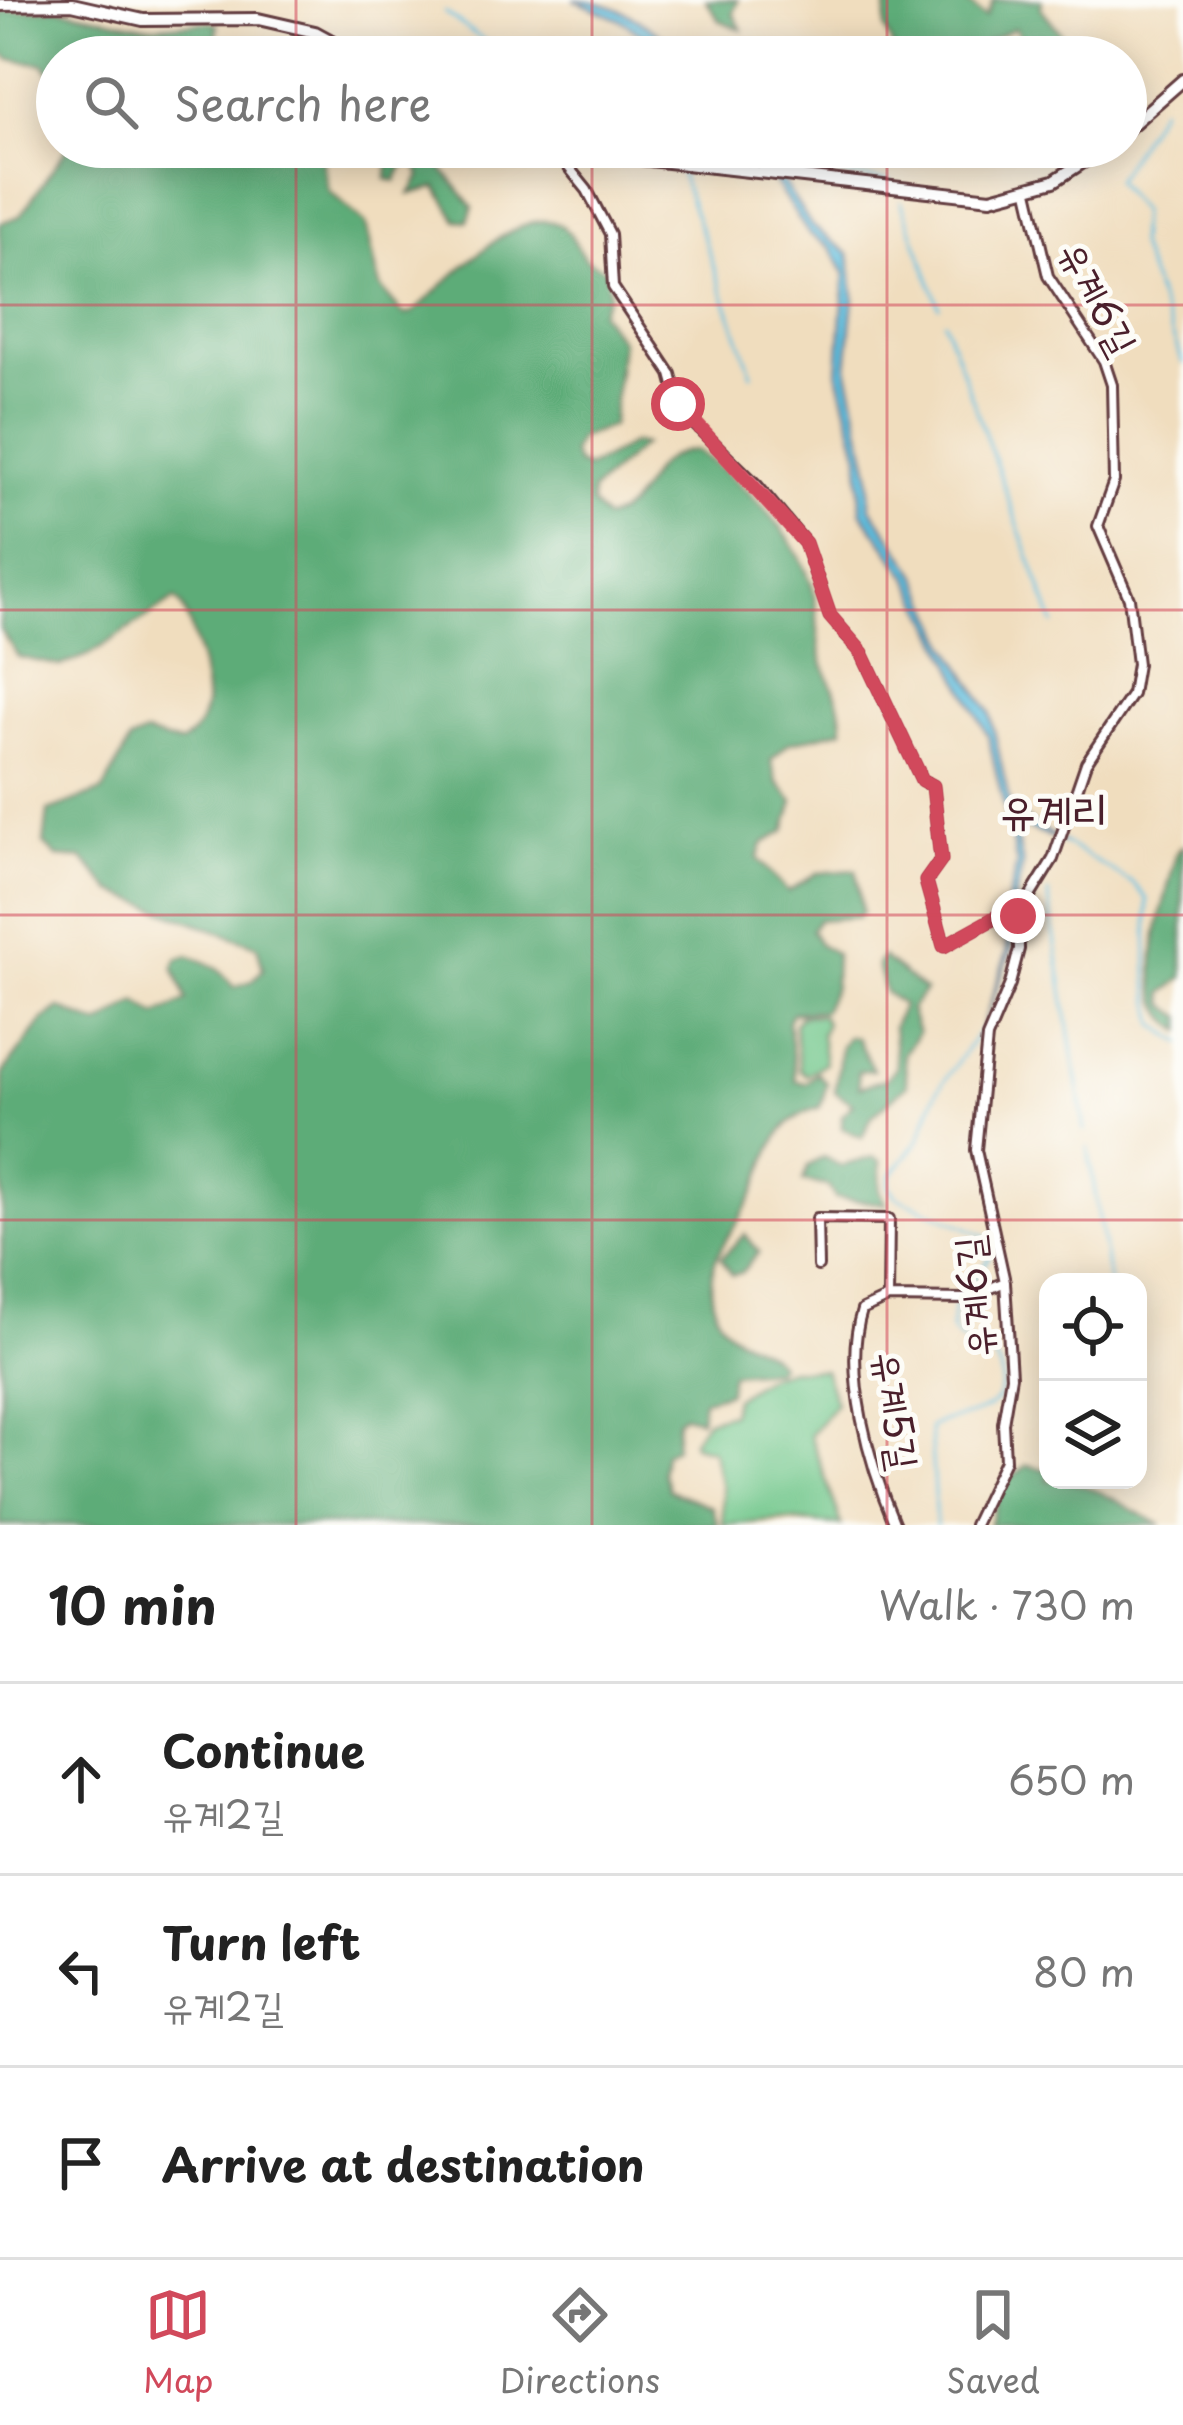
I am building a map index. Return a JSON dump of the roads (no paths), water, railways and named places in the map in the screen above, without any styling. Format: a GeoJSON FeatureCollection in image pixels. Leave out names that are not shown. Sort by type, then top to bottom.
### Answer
{"type":"FeatureCollection","features":[{"type":"Feature","properties":{"kind":"street"},"geometry":{"type":"LineString","coordinates":[[0,5],[72,4],[143,20],[258,19],[322,36]]}},
{"type":"Feature","properties":{"kind":"street"},"geometry":{"type":"LineString","coordinates":[[1147,112],[1183,80]]}},
{"type":"Feature","properties":{"kind":"street"},"geometry":{"type":"LineString","coordinates":[[569,168],[610,234],[614,286],[671,374],[680,410],[757,485],[805,543],[830,616],[862,653],[922,780],[933,786],[941,860],[926,881],[944,946],[1000,915],[1018,916]]}},
{"type":"Feature","properties":{"kind":"street"},"geometry":{"type":"LineString","coordinates":[[708,168],[980,197],[1028,190],[1077,168]]}},
{"type":"Feature","properties":{"kind":"street","name":"유계6길"},"geometry":{"type":"LineString","coordinates":[[974,1525],[1005,1460],[1003,1424],[1011,1376],[1005,1282],[976,1150],[987,1039],[1010,985],[1018,949],[1018,916],[1043,881],[1086,763],[1132,694],[1136,636],[1129,598],[1098,526],[1114,482],[1112,385],[1105,361],[1048,276],[1028,190]]}},
{"type":"Feature","properties":{"kind":"street"},"geometry":{"type":"LineString","coordinates":[[818,1266],[817,1218],[889,1219],[888,1298]]}},
{"type":"Feature","properties":{"kind":"street","name":"유계5길"},"geometry":{"type":"LineString","coordinates":[[895,1525],[880,1490],[863,1415],[856,1339],[862,1310],[888,1298],[965,1298],[1005,1282]]}},
{"type":"Feature","properties":{"kind":"water"},"geometry":{"type":"Polygon","coordinates":[[[574,0],[605,5],[662,36],[644,36],[623,21],[574,0]]]}},
{"type":"Feature","properties":{"kind":"water"},"geometry":{"type":"Polygon","coordinates":[[[765,168],[774,168],[811,225],[849,254],[854,297],[847,366],[870,472],[870,506],[917,574],[949,646],[990,712],[1011,810],[1066,843],[1013,823],[1023,864],[1013,906],[1011,951],[982,1028],[1007,952],[1008,901],[1017,864],[988,736],[910,579],[861,511],[859,455],[838,372],[845,273],[831,248],[808,233],[765,168]]]}},
{"type":"Feature","properties":{"kind":"waterway"},"geometry":{"type":"LineString","coordinates":[[444,12],[478,36]]}},
{"type":"Feature","properties":{"kind":"waterway"},"geometry":{"type":"LineString","coordinates":[[1147,129],[1160,108]]}},
{"type":"Feature","properties":{"kind":"waterway"},"geometry":{"type":"LineString","coordinates":[[791,168],[891,181]]}},
{"type":"Feature","properties":{"kind":"waterway"},"geometry":{"type":"LineString","coordinates":[[1123,168],[1115,181],[1140,211],[1138,245],[1183,363]]}},
{"type":"Feature","properties":{"kind":"waterway"},"geometry":{"type":"LineString","coordinates":[[680,172],[752,374]]}},
{"type":"Feature","properties":{"kind":"waterway"},"geometry":{"type":"LineString","coordinates":[[901,201],[939,306]]}},
{"type":"Feature","properties":{"kind":"waterway"},"geometry":{"type":"LineString","coordinates":[[944,321],[1054,624]]}},
{"type":"Feature","properties":{"kind":"waterway"},"geometry":{"type":"LineString","coordinates":[[1063,842],[1134,884],[1147,899],[1148,982],[1156,1025],[1183,1043]]}},
{"type":"Feature","properties":{"kind":"waterway"},"geometry":{"type":"LineString","coordinates":[[1048,893],[1085,1131]]}},
{"type":"Feature","properties":{"kind":"waterway"},"geometry":{"type":"LineString","coordinates":[[961,1296],[990,1257],[986,1236],[897,1197],[889,1186],[891,1175],[919,1140],[937,1091],[981,1029]]}},
{"type":"Feature","properties":{"kind":"waterway"},"geometry":{"type":"LineString","coordinates":[[1088,1148],[1108,1273]]}},
{"type":"Feature","properties":{"kind":"waterway"},"geometry":{"type":"LineString","coordinates":[[936,1525],[930,1427],[986,1409],[1000,1392],[1002,1379],[992,1356],[964,1342],[951,1329],[955,1304]]}},
{"type":"Feature","properties":{"kind":"district","name":"유계리"},"geometry":{"type":"Point","coordinates":[1054,808]}}]}
